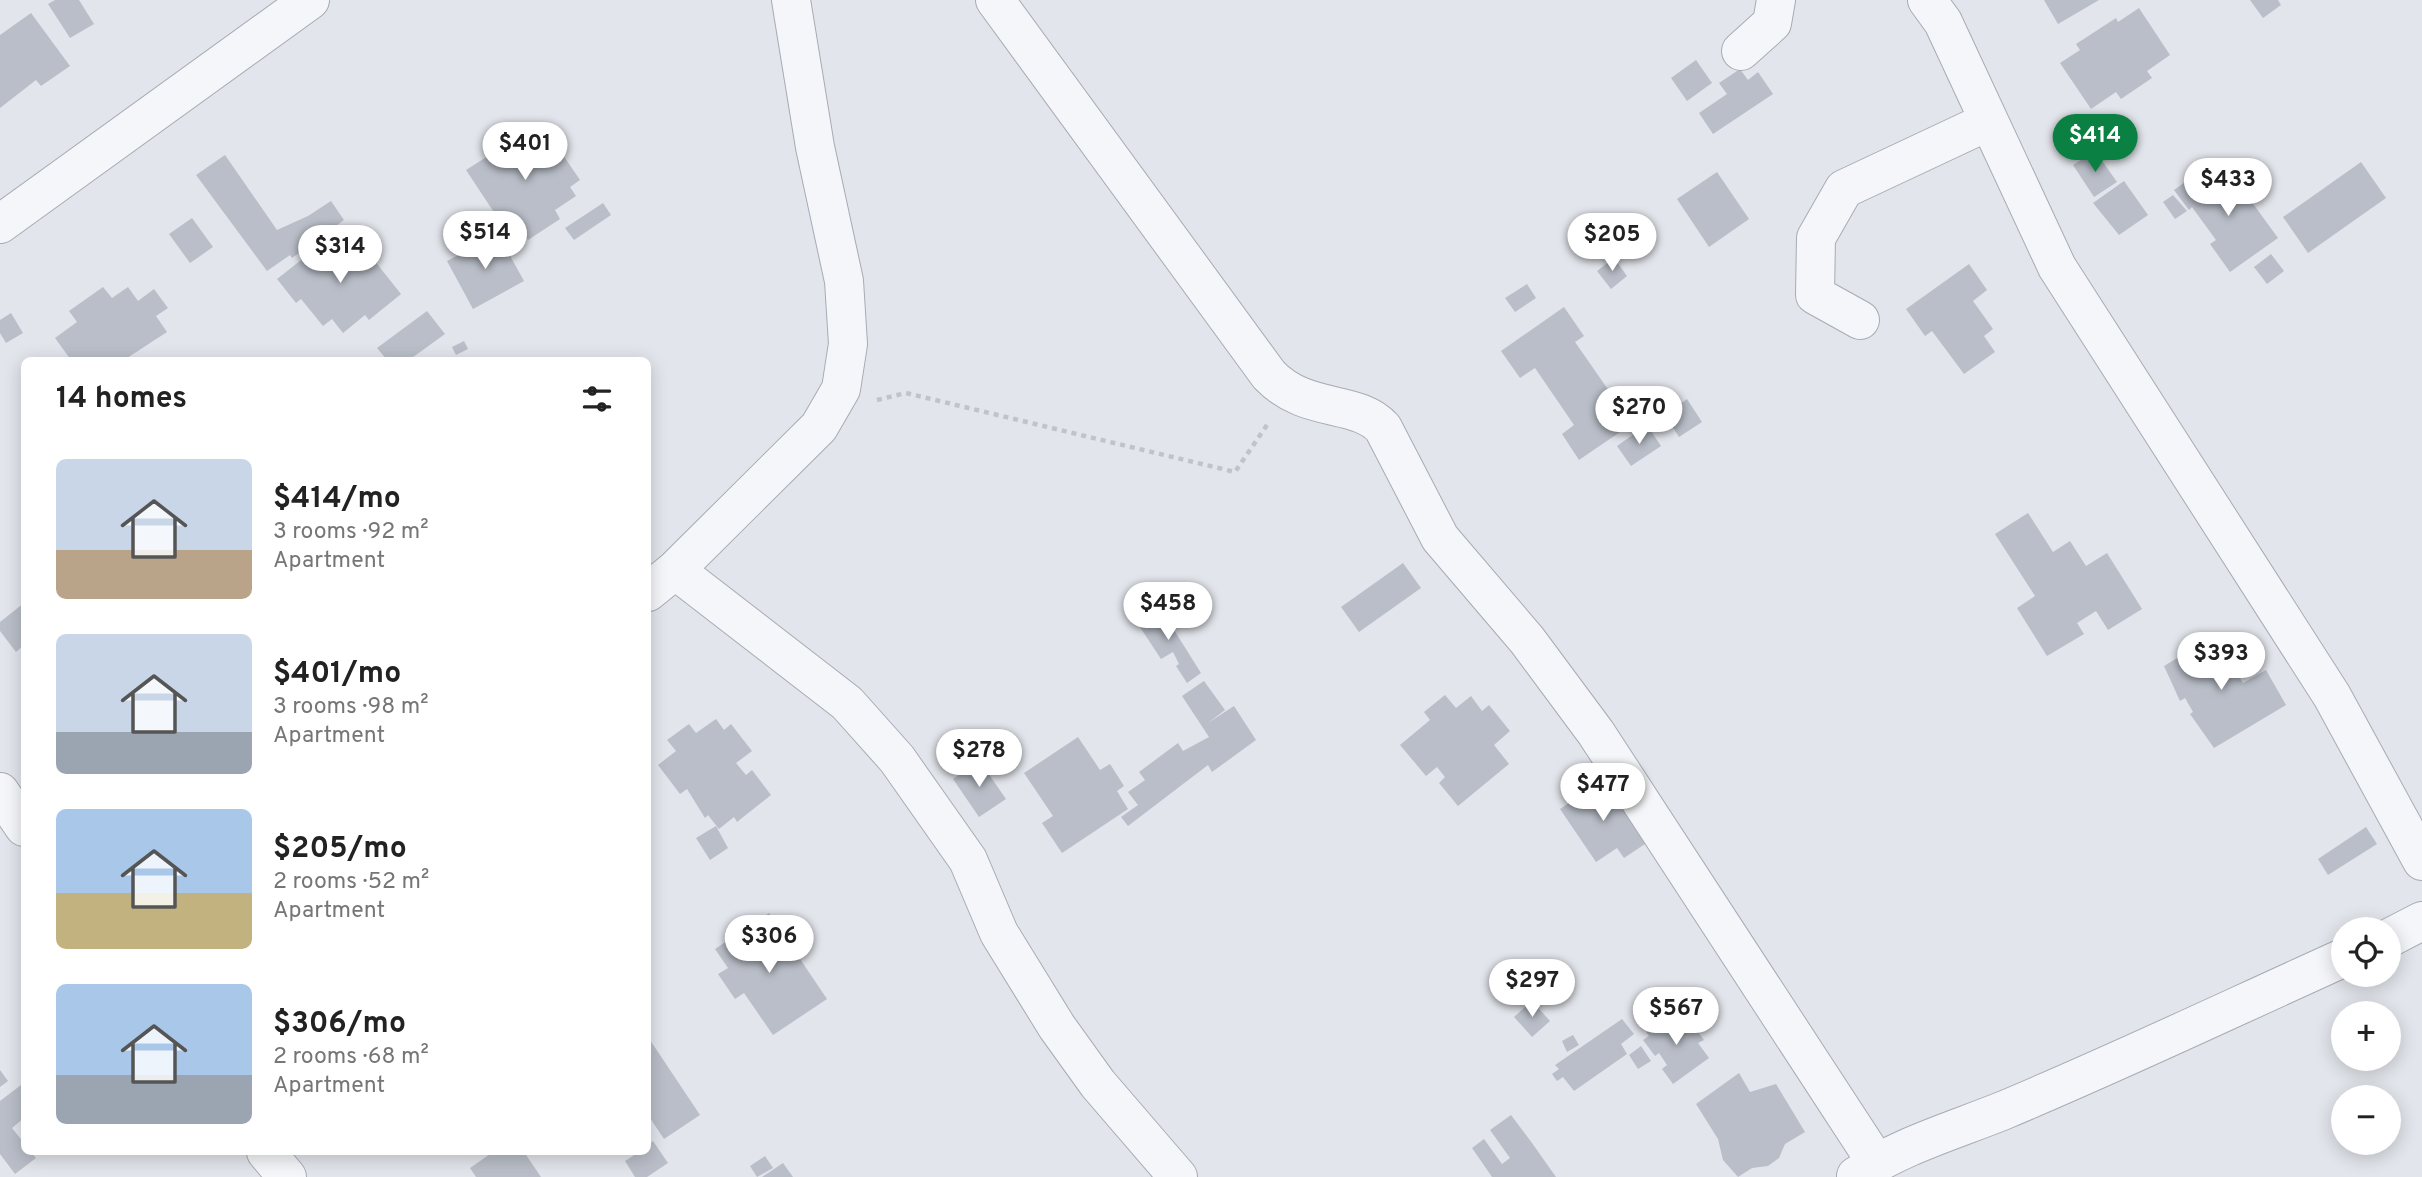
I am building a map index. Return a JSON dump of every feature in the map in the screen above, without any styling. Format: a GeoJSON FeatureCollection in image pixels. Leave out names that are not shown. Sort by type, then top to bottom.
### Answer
{"type":"FeatureCollection","features":[{"type":"Feature","properties":{"kind":"street"},"geometry":{"type":"LineString","coordinates":[[0,224],[310,0]]}},
{"type":"Feature","properties":{"kind":"street"},"geometry":{"type":"LineString","coordinates":[[791,0],[815,148],[844,281],[848,323],[841,389],[829,413],[661,581],[848,703],[897,760],[968,860],[999,933],[1057,1027],[1098,1084],[1178,1177]]}},
{"type":"Feature","properties":{"kind":"street"},"geometry":{"type":"LineString","coordinates":[[995,0],[1269,375],[1289,392],[1326,406],[1368,415],[1383,428],[1440,538],[1540,657],[1590,723],[1865,1170],[2331,963]]}},
{"type":"Feature","properties":{"kind":"street"},"geometry":{"type":"LineString","coordinates":[[1741,51],[1772,23],[1776,0]]}},
{"type":"Feature","properties":{"kind":"street"},"geometry":{"type":"LineString","coordinates":[[1927,0],[1943,23],[2057,267],[2332,696],[2422,861]]}},
{"type":"Feature","properties":{"kind":"street"},"geometry":{"type":"LineString","coordinates":[[1860,320],[1815,295],[1816,238],[1844,189],[1989,121]]}},
{"type":"Feature","properties":{"kind":"street"},"geometry":{"type":"LineString","coordinates":[[269,1155],[287,1177]]}},
{"type":"Feature","properties":{"kind":"path"},"geometry":{"type":"LineString","coordinates":[[829,413],[906,393],[1235,472],[1289,392]]}},
{"type":"Feature","properties":{"kind":"building"},"geometry":{"type":"Polygon","coordinates":[[[55,0],[79,0],[94,24],[70,38],[48,4],[55,0]]]}},
{"type":"Feature","properties":{"kind":"building"},"geometry":{"type":"Polygon","coordinates":[[[2044,0],[2099,0],[2058,24],[2044,0]]]}},
{"type":"Feature","properties":{"kind":"building"},"geometry":{"type":"Polygon","coordinates":[[[2250,0],[2278,0],[2281,5],[2263,18],[2250,0]]]}},
{"type":"Feature","properties":{"kind":"building"},"geometry":{"type":"Polygon","coordinates":[[[2139,8],[2170,55],[2147,71],[2152,78],[2121,99],[2116,92],[2091,109],[2060,63],[2080,50],[2076,44],[2116,18],[2118,22],[2139,8]]]}},
{"type":"Feature","properties":{"kind":"building"},"geometry":{"type":"Polygon","coordinates":[[[31,13],[70,66],[41,86],[36,80],[0,108],[0,35],[31,13]]]}},
{"type":"Feature","properties":{"kind":"building"},"geometry":{"type":"Polygon","coordinates":[[[1696,60],[1712,83],[1687,101],[1671,78],[1696,60]]]}},
{"type":"Feature","properties":{"kind":"building"},"geometry":{"type":"Polygon","coordinates":[[[1740,69],[1748,80],[1758,72],[1773,94],[1713,134],[1699,113],[1727,94],[1719,83],[1740,69]]]}},
{"type":"Feature","properties":{"kind":"building"},"geometry":{"type":"Polygon","coordinates":[[[521,125],[530,140],[546,130],[580,180],[570,187],[576,196],[555,210],[560,219],[528,240],[519,228],[509,235],[466,170],[496,151],[491,144],[521,125]]]}},
{"type":"Feature","properties":{"kind":"building"},"geometry":{"type":"Polygon","coordinates":[[[2095,151],[2117,182],[2094,197],[2073,165],[2095,151]]]}},
{"type":"Feature","properties":{"kind":"building"},"geometry":{"type":"Polygon","coordinates":[[[225,155],[277,230],[308,216],[331,201],[344,220],[292,258],[290,255],[267,271],[196,175],[225,155]]]}},
{"type":"Feature","properties":{"kind":"building"},"geometry":{"type":"Polygon","coordinates":[[[2361,162],[2386,198],[2308,253],[2283,217],[2361,162]]]}},
{"type":"Feature","properties":{"kind":"building"},"geometry":{"type":"Polygon","coordinates":[[[2202,170],[2213,184],[2230,172],[2278,238],[2230,272],[2210,244],[2216,240],[2192,207],[2189,210],[2174,190],[2202,170]]]}},
{"type":"Feature","properties":{"kind":"building"},"geometry":{"type":"Polygon","coordinates":[[[1717,172],[1749,219],[1709,247],[1677,199],[1717,172]]]}},
{"type":"Feature","properties":{"kind":"building"},"geometry":{"type":"Polygon","coordinates":[[[2124,181],[2148,215],[2119,235],[2093,203],[2124,181]]]}},
{"type":"Feature","properties":{"kind":"building"},"geometry":{"type":"Polygon","coordinates":[[[2173,195],[2187,211],[2175,219],[2163,202],[2173,195]]]}},
{"type":"Feature","properties":{"kind":"building"},"geometry":{"type":"Polygon","coordinates":[[[603,203],[611,215],[574,240],[565,228],[603,203]]]}},
{"type":"Feature","properties":{"kind":"building"},"geometry":{"type":"Polygon","coordinates":[[[192,218],[213,247],[190,263],[169,234],[192,218]]]}},
{"type":"Feature","properties":{"kind":"building"},"geometry":{"type":"Polygon","coordinates":[[[498,234],[524,281],[473,309],[447,261],[498,234]]]}},
{"type":"Feature","properties":{"kind":"building"},"geometry":{"type":"Polygon","coordinates":[[[339,236],[353,253],[362,245],[401,294],[369,320],[365,315],[343,333],[332,319],[323,326],[301,299],[296,303],[277,279],[305,257],[308,261],[339,236]]]}},
{"type":"Feature","properties":{"kind":"building"},"geometry":{"type":"Polygon","coordinates":[[[2271,254],[2284,271],[2267,284],[2254,267],[2271,254]]]}},
{"type":"Feature","properties":{"kind":"building"},"geometry":{"type":"Polygon","coordinates":[[[1614,258],[1627,276],[1611,289],[1597,271],[1614,258]]]}},
{"type":"Feature","properties":{"kind":"building"},"geometry":{"type":"Polygon","coordinates":[[[1969,264],[1987,290],[1973,301],[1993,329],[1984,336],[1995,352],[1964,374],[1932,331],[1925,336],[1906,309],[1969,264]]]}},
{"type":"Feature","properties":{"kind":"building"},"geometry":{"type":"Polygon","coordinates":[[[1527,284],[1536,298],[1515,312],[1505,298],[1527,284]]]}},
{"type":"Feature","properties":{"kind":"building"},"geometry":{"type":"Polygon","coordinates":[[[103,287],[112,298],[128,287],[138,301],[154,289],[168,308],[156,316],[167,332],[129,357],[69,357],[55,338],[77,322],[69,311],[103,287]]]}},
{"type":"Feature","properties":{"kind":"building"},"geometry":{"type":"Polygon","coordinates":[[[1564,307],[1584,336],[1575,342],[1614,398],[1621,393],[1639,419],[1579,460],[1562,434],[1574,425],[1535,368],[1520,378],[1501,351],[1564,307]]]}},
{"type":"Feature","properties":{"kind":"building"},"geometry":{"type":"Polygon","coordinates":[[[427,311],[445,334],[413,357],[384,357],[377,348],[427,311]]]}},
{"type":"Feature","properties":{"kind":"building"},"geometry":{"type":"Polygon","coordinates":[[[11,313],[23,333],[6,343],[0,333],[0,320],[11,313]]]}},
{"type":"Feature","properties":{"kind":"building"},"geometry":{"type":"Polygon","coordinates":[[[464,341],[468,349],[456,355],[452,347],[464,341]]]}},
{"type":"Feature","properties":{"kind":"building"},"geometry":{"type":"Polygon","coordinates":[[[1687,399],[1702,422],[1679,437],[1665,415],[1687,399]]]}},
{"type":"Feature","properties":{"kind":"building"},"geometry":{"type":"Polygon","coordinates":[[[1647,425],[1661,446],[1631,466],[1617,446],[1647,425]]]}},
{"type":"Feature","properties":{"kind":"building"},"geometry":{"type":"Polygon","coordinates":[[[2028,513],[2053,552],[2070,541],[2086,566],[2107,553],[2142,609],[2108,630],[2096,611],[2077,623],[2084,634],[2047,656],[2017,608],[2035,596],[1995,534],[2028,513]]]}},
{"type":"Feature","properties":{"kind":"building"},"geometry":{"type":"Polygon","coordinates":[[[1403,563],[1421,588],[1359,632],[1341,607],[1403,563]]]}},
{"type":"Feature","properties":{"kind":"building"},"geometry":{"type":"Polygon","coordinates":[[[21,605],[21,648],[16,652],[0,631],[0,622],[21,605]]]}},
{"type":"Feature","properties":{"kind":"building"},"geometry":{"type":"Polygon","coordinates":[[[1159,606],[1201,673],[1187,683],[1176,666],[1179,664],[1173,652],[1161,659],[1136,621],[1159,606]]]}},
{"type":"Feature","properties":{"kind":"building"},"geometry":{"type":"Polygon","coordinates":[[[2214,636],[2243,683],[2266,670],[2286,705],[2214,748],[2190,714],[2193,712],[2185,698],[2180,701],[2164,666],[2214,636]]]}},
{"type":"Feature","properties":{"kind":"building"},"geometry":{"type":"Polygon","coordinates":[[[1204,681],[1225,710],[1208,723],[1234,706],[1256,740],[1212,772],[1208,765],[1128,826],[1121,817],[1138,805],[1128,792],[1145,780],[1139,772],[1178,743],[1183,751],[1209,737],[1182,696],[1204,681]]]}},
{"type":"Feature","properties":{"kind":"building"},"geometry":{"type":"Polygon","coordinates":[[[1445,695],[1456,708],[1471,696],[1482,711],[1489,705],[1510,731],[1494,745],[1509,764],[1458,806],[1439,783],[1445,777],[1437,767],[1426,776],[1400,745],[1430,720],[1424,712],[1445,695]]]}},
{"type":"Feature","properties":{"kind":"building"},"geometry":{"type":"Polygon","coordinates":[[[716,719],[724,730],[731,724],[752,751],[736,763],[746,775],[752,770],[771,795],[737,822],[734,817],[719,829],[708,815],[705,818],[687,789],[680,794],[658,765],[676,751],[667,740],[689,724],[696,733],[716,719]]]}},
{"type":"Feature","properties":{"kind":"building"},"geometry":{"type":"Polygon","coordinates":[[[1078,737],[1100,770],[1110,764],[1124,786],[1117,791],[1128,809],[1062,853],[1042,823],[1053,816],[1024,773],[1078,737]]]}},
{"type":"Feature","properties":{"kind":"building"},"geometry":{"type":"Polygon","coordinates":[[[979,760],[1006,799],[979,817],[953,779],[979,760]]]}},
{"type":"Feature","properties":{"kind":"building"},"geometry":{"type":"Polygon","coordinates":[[[1605,779],[1648,842],[1624,858],[1617,848],[1596,862],[1560,809],[1605,779]]]}},
{"type":"Feature","properties":{"kind":"building"},"geometry":{"type":"Polygon","coordinates":[[[716,826],[728,848],[710,860],[696,838],[716,826]]]}},
{"type":"Feature","properties":{"kind":"building"},"geometry":{"type":"Polygon","coordinates":[[[2366,827],[2377,844],[2328,875],[2318,859],[2366,827]]]}},
{"type":"Feature","properties":{"kind":"building"},"geometry":{"type":"Polygon","coordinates":[[[769,913],[827,999],[773,1035],[744,993],[735,999],[718,974],[728,968],[715,949],[769,913]]]}},
{"type":"Feature","properties":{"kind":"building"},"geometry":{"type":"Polygon","coordinates":[[[1532,1001],[1550,1021],[1532,1037],[1514,1017],[1532,1001]]]}},
{"type":"Feature","properties":{"kind":"building"},"geometry":{"type":"Polygon","coordinates":[[[1672,1014],[1682,1028],[1691,1022],[1704,1040],[1698,1043],[1709,1058],[1673,1084],[1662,1069],[1667,1065],[1659,1053],[1655,1056],[1643,1040],[1649,1036],[1646,1032],[1672,1014]]]}},
{"type":"Feature","properties":{"kind":"building"},"geometry":{"type":"Polygon","coordinates":[[[1622,1019],[1634,1034],[1621,1044],[1627,1054],[1574,1091],[1563,1077],[1557,1081],[1552,1074],[1559,1069],[1555,1065],[1622,1019]]]}},
{"type":"Feature","properties":{"kind":"building"},"geometry":{"type":"Polygon","coordinates":[[[1573,1035],[1579,1045],[1567,1052],[1562,1041],[1573,1035]]]}},
{"type":"Feature","properties":{"kind":"building"},"geometry":{"type":"Polygon","coordinates":[[[651,1042],[700,1115],[664,1139],[651,1120],[651,1042]]]}},
{"type":"Feature","properties":{"kind":"building"},"geometry":{"type":"Polygon","coordinates":[[[1641,1046],[1651,1061],[1638,1069],[1629,1055],[1641,1046]]]}},
{"type":"Feature","properties":{"kind":"building"},"geometry":{"type":"Polygon","coordinates":[[[0,1070],[8,1081],[0,1087],[0,1070]]]}},
{"type":"Feature","properties":{"kind":"building"},"geometry":{"type":"Polygon","coordinates":[[[1739,1073],[1750,1092],[1776,1084],[1805,1132],[1785,1144],[1779,1158],[1768,1166],[1752,1168],[1738,1177],[1723,1160],[1718,1139],[1696,1104],[1739,1073]]]}},
{"type":"Feature","properties":{"kind":"building"},"geometry":{"type":"Polygon","coordinates":[[[21,1085],[21,1120],[12,1128],[21,1139],[21,1155],[34,1155],[36,1158],[15,1174],[0,1154],[0,1101],[21,1085]]]}},
{"type":"Feature","properties":{"kind":"building"},"geometry":{"type":"Polygon","coordinates":[[[1511,1115],[1556,1177],[1492,1177],[1472,1148],[1484,1139],[1502,1164],[1510,1158],[1490,1130],[1511,1115]]]}},
{"type":"Feature","properties":{"kind":"building"},"geometry":{"type":"Polygon","coordinates":[[[653,1141],[668,1163],[647,1177],[635,1177],[625,1161],[634,1155],[651,1155],[653,1141]]]}},
{"type":"Feature","properties":{"kind":"building"},"geometry":{"type":"Polygon","coordinates":[[[489,1155],[526,1155],[541,1177],[476,1177],[470,1168],[489,1155]]]}},
{"type":"Feature","properties":{"kind":"building"},"geometry":{"type":"Polygon","coordinates":[[[765,1156],[773,1168],[757,1177],[750,1166],[765,1156]]]}},
{"type":"Feature","properties":{"kind":"building"},"geometry":{"type":"Polygon","coordinates":[[[783,1163],[793,1177],[762,1177],[783,1163]]]}}]}
